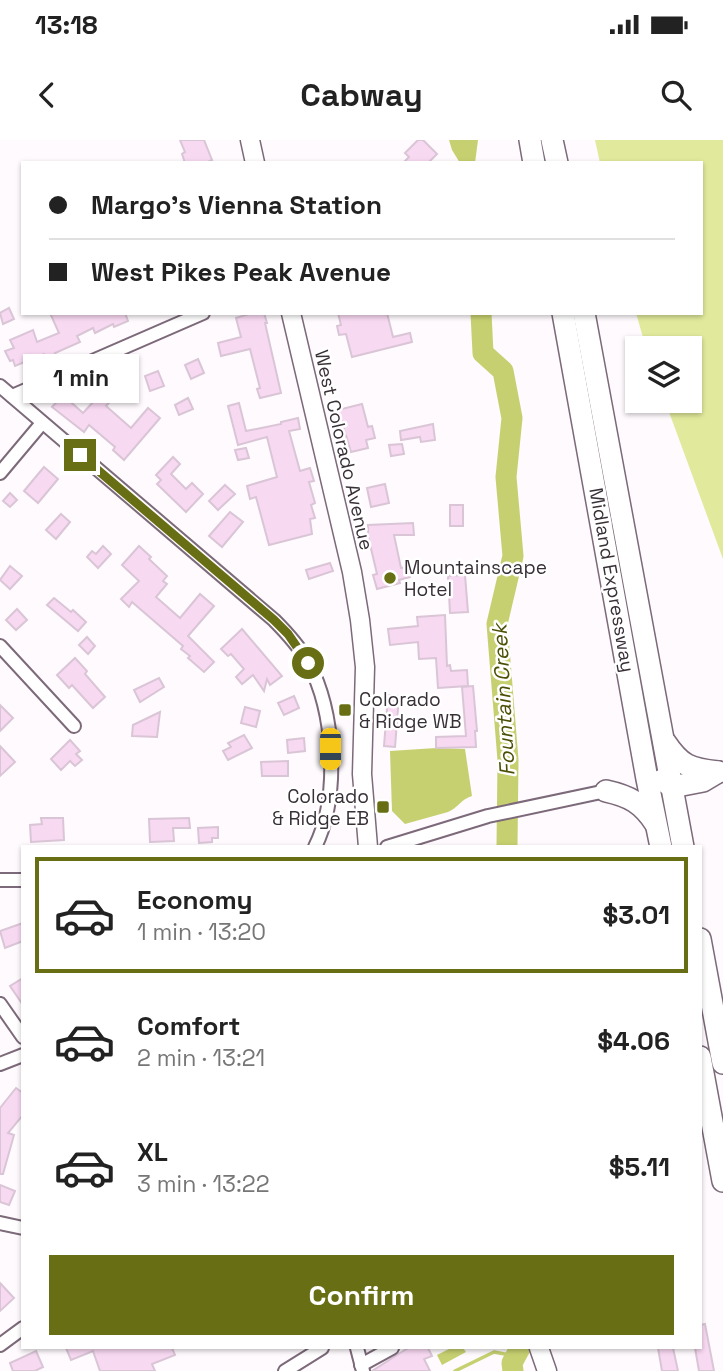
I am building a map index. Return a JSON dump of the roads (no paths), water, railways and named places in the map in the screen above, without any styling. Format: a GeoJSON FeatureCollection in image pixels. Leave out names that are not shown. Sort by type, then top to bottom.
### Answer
{"type":"FeatureCollection","features":[{"type":"Feature","properties":{"kind":"highway"},"geometry":{"type":"LineString","coordinates":[[530,140],[534,161]]}},
{"type":"Feature","properties":{"kind":"highway"},"geometry":{"type":"LineString","coordinates":[[552,140],[556,161]]}},
{"type":"Feature","properties":{"kind":"highway","name":"Midland Expressway"},"geometry":{"type":"LineString","coordinates":[[563,315],[659,836]]}},
{"type":"Feature","properties":{"kind":"highway","name":"Midland Expressway"},"geometry":{"type":"LineString","coordinates":[[584,315],[681,838]]}},
{"type":"Feature","properties":{"kind":"highway"},"geometry":{"type":"LineString","coordinates":[[663,740],[683,764],[696,769],[720,772]]}},
{"type":"Feature","properties":{"kind":"highway"},"geometry":{"type":"LineString","coordinates":[[642,746],[664,782],[672,787],[703,781],[720,772]]}},
{"type":"Feature","properties":{"kind":"highway"},"geometry":{"type":"LineString","coordinates":[[606,791],[647,779],[666,802],[681,838]]}},
{"type":"Feature","properties":{"kind":"highway"},"geometry":{"type":"LineString","coordinates":[[606,791],[624,795],[646,809],[659,836]]}},
{"type":"Feature","properties":{"kind":"highway"},"geometry":{"type":"LineString","coordinates":[[702,950],[723,1063]]}},
{"type":"Feature","properties":{"kind":"highway"},"geometry":{"type":"LineString","coordinates":[[702,1068],[723,1181]]}},
{"type":"Feature","properties":{"kind":"main road"},"geometry":{"type":"LineString","coordinates":[[250,140],[255,161]]}},
{"type":"Feature","properties":{"kind":"main road","name":"West Colorado Avenue"},"geometry":{"type":"LineString","coordinates":[[290,315],[352,572],[360,620],[365,667],[362,774],[368,845]]}},
{"type":"Feature","properties":{"kind":"main road"},"geometry":{"type":"LineString","coordinates":[[540,1350],[547,1371]]}},
{"type":"Feature","properties":{"kind":"street"},"geometry":{"type":"LineString","coordinates":[[12,396],[198,315]]}},
{"type":"Feature","properties":{"kind":"street"},"geometry":{"type":"LineString","coordinates":[[0,386],[274,620],[299,648],[308,663],[323,702],[330,749],[331,783],[328,804],[316,845]]}},
{"type":"Feature","properties":{"kind":"street"},"geometry":{"type":"LineString","coordinates":[[0,473],[42,423]]}},
{"type":"Feature","properties":{"kind":"street"},"geometry":{"type":"LineString","coordinates":[[0,646],[74,726]]}},
{"type":"Feature","properties":{"kind":"street"},"geometry":{"type":"LineString","coordinates":[[394,845],[488,816],[606,791]]}},
{"type":"Feature","properties":{"kind":"street"},"geometry":{"type":"LineString","coordinates":[[0,880],[21,880]]}},
{"type":"Feature","properties":{"kind":"street"},"geometry":{"type":"LineString","coordinates":[[0,1004],[21,1034]]}},
{"type":"Feature","properties":{"kind":"street"},"geometry":{"type":"LineString","coordinates":[[0,1064],[21,1056]]}},
{"type":"Feature","properties":{"kind":"street"},"geometry":{"type":"LineString","coordinates":[[0,1223],[21,1228]]}},
{"type":"Feature","properties":{"kind":"street"},"geometry":{"type":"LineString","coordinates":[[0,1345],[21,1329]]}},
{"type":"Feature","properties":{"kind":"street"},"geometry":{"type":"LineString","coordinates":[[285,1371],[320,1349]]}},
{"type":"Feature","properties":{"kind":"street"},"geometry":{"type":"LineString","coordinates":[[358,1349],[362,1368],[390,1349]]}},
{"type":"Feature","properties":{"kind":"waterway","name":"Fountain Creek"},"geometry":{"type":"LineString","coordinates":[[481,315],[483,353],[503,371],[512,418],[506,477],[513,556],[497,624],[508,760],[507,845]]}},
{"type":"Feature","properties":{"kind":"waterway","name":"Fountain Creek"},"geometry":{"type":"LineString","coordinates":[[513,1371],[512,1363],[519,1349]]}},
{"type":"Feature","properties":{"kind":"waterway"},"geometry":{"type":"LineString","coordinates":[[455,1371],[494,1352],[515,1356]]}},
{"type":"Feature","properties":{"kind":"place","name":"Mountainscape Hotel"},"geometry":{"type":"Point","coordinates":[390,578]}},
{"type":"Feature","properties":{"kind":"place","name":"Colorado & Ridge WB"},"geometry":{"type":"Point","coordinates":[345,710]}},
{"type":"Feature","properties":{"kind":"place","name":"Colorado & Ridge EB"},"geometry":{"type":"Point","coordinates":[383,807]}}]}
